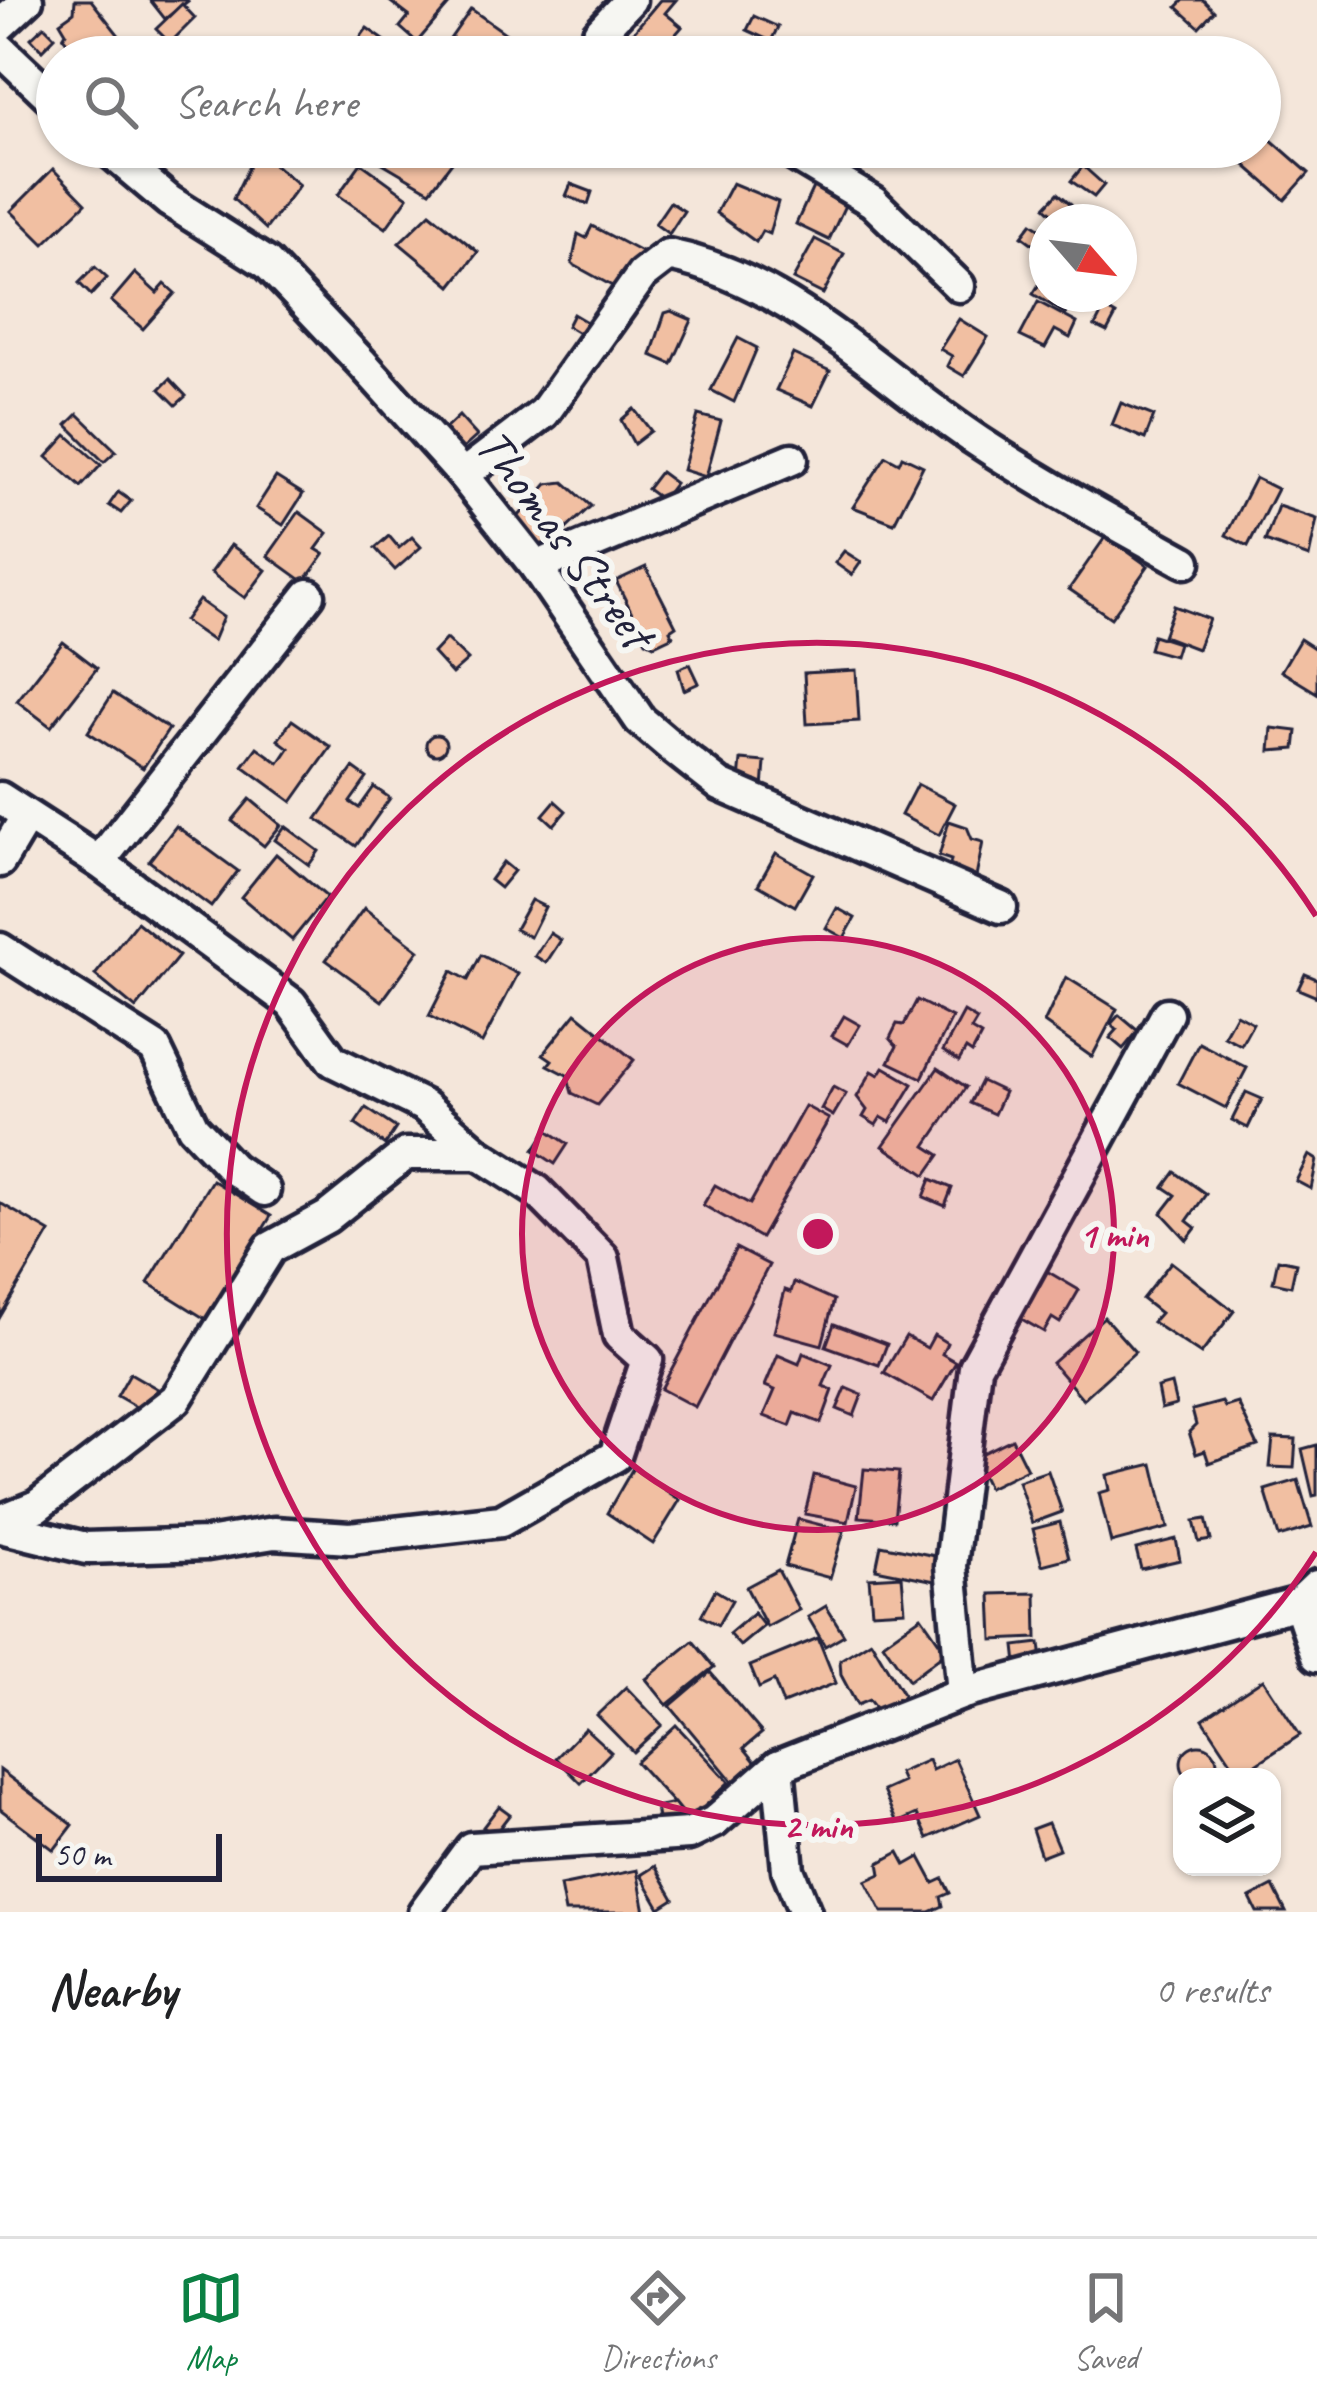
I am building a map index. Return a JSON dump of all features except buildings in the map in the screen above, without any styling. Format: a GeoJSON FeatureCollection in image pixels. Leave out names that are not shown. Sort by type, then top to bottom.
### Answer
{"type":"FeatureCollection","features":[{"type":"Feature","properties":{"kind":"street"},"geometry":{"type":"LineString","coordinates":[[0,25],[28,0]]}},
{"type":"Feature","properties":{"kind":"street"},"geometry":{"type":"LineString","coordinates":[[600,36],[630,0]]}},
{"type":"Feature","properties":{"kind":"street"},"geometry":{"type":"LineString","coordinates":[[0,49],[36,83]]}},
{"type":"Feature","properties":{"kind":"street","name":"Thomas Street"},"geometry":{"type":"LineString","coordinates":[[130,168],[169,201],[267,262],[464,475],[536,566],[640,720],[720,784],[1001,907]]}},
{"type":"Feature","properties":{"kind":"street"},"geometry":{"type":"LineString","coordinates":[[817,168],[874,202],[959,286]]}},
{"type":"Feature","properties":{"kind":"street"},"geometry":{"type":"LineString","coordinates":[[464,475],[544,413],[642,275],[668,255],[704,265],[819,321],[977,441],[1185,562]]}},
{"type":"Feature","properties":{"kind":"street"},"geometry":{"type":"LineString","coordinates":[[536,566],[792,459]]}},
{"type":"Feature","properties":{"kind":"street"},"geometry":{"type":"LineString","coordinates":[[99,862],[309,595]]}},
{"type":"Feature","properties":{"kind":"street"},"geometry":{"type":"LineString","coordinates":[[0,798],[25,819],[99,862],[291,1003],[333,1061],[424,1106],[479,1154],[537,1191],[603,1258],[619,1335],[647,1360],[615,1456],[501,1521],[350,1538],[274,1533],[207,1544],[86,1548],[0,1524]]}},
{"type":"Feature","properties":{"kind":"street"},"geometry":{"type":"LineString","coordinates":[[0,861],[25,819]]}},
{"type":"Feature","properties":{"kind":"street"},"geometry":{"type":"LineString","coordinates":[[0,949],[155,1048],[193,1126],[232,1168],[264,1190]]}},
{"type":"Feature","properties":{"kind":"street"},"geometry":{"type":"LineString","coordinates":[[963,1693],[951,1566],[975,1367],[1167,1014]]}},
{"type":"Feature","properties":{"kind":"street"},"geometry":{"type":"LineString","coordinates":[[0,1524],[37,1506],[176,1399],[270,1248],[327,1217],[406,1154],[479,1154]]}},
{"type":"Feature","properties":{"kind":"street"},"geometry":{"type":"LineString","coordinates":[[424,1912],[471,1848],[689,1834],[714,1822],[778,1766],[963,1693],[1308,1594],[1317,1656]]}},
{"type":"Feature","properties":{"kind":"street"},"geometry":{"type":"LineString","coordinates":[[778,1766],[788,1870],[805,1912]]}}]}
